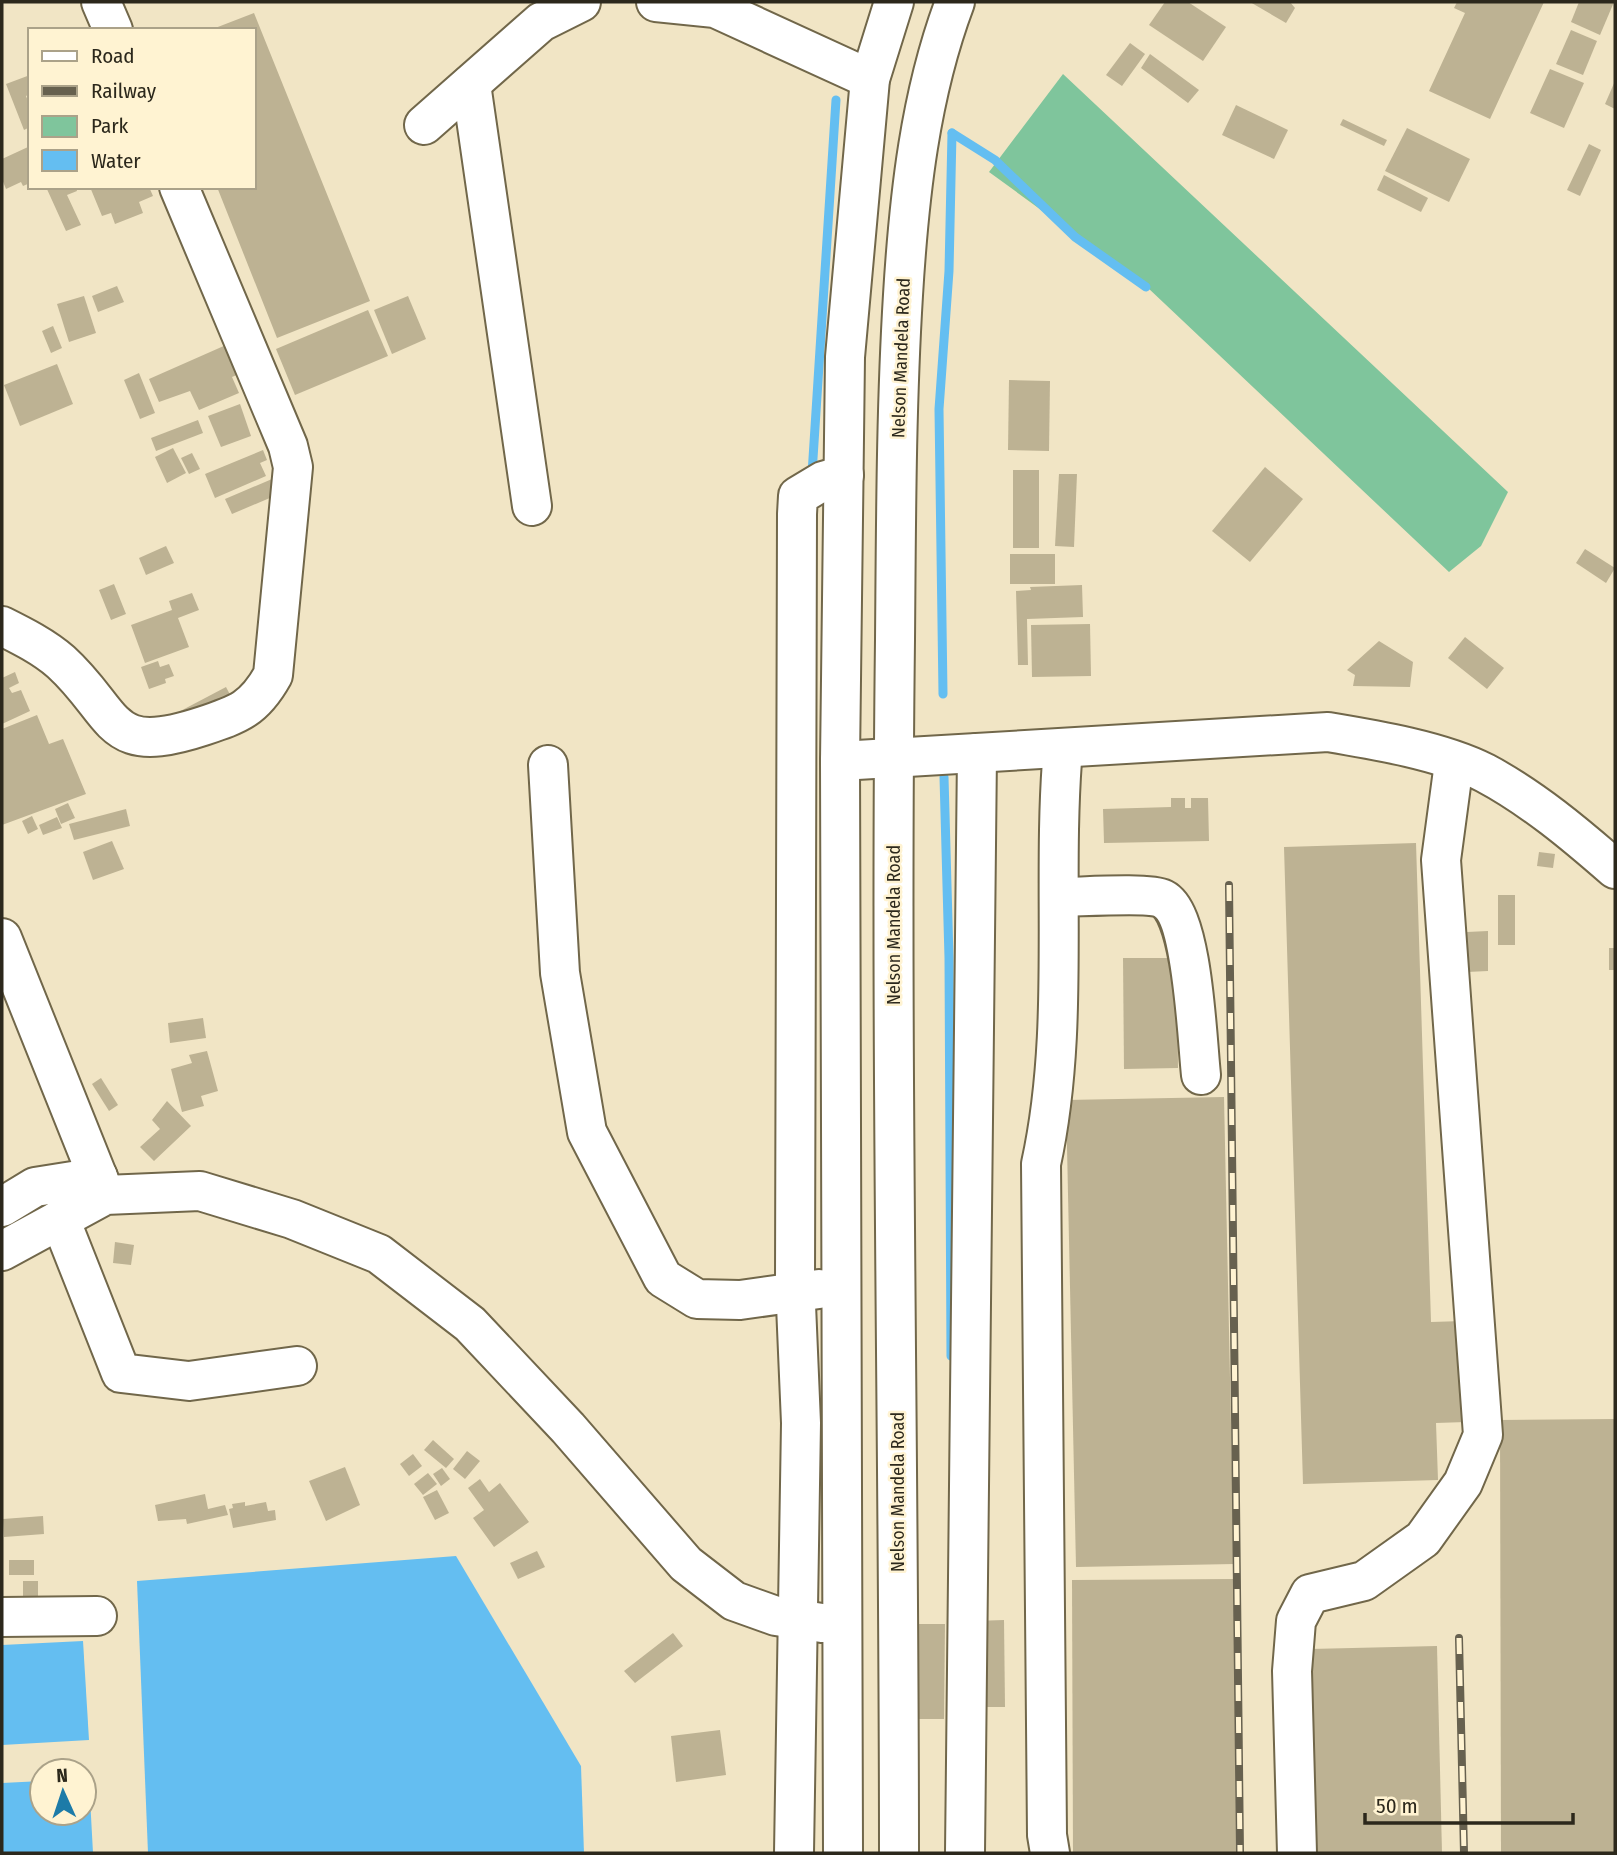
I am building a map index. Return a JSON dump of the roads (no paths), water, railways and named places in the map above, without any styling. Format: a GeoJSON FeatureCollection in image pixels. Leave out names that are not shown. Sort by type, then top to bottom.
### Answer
{"type":"FeatureCollection","features":[{"type":"Feature","properties":{"kind":"main road"},"geometry":{"type":"LineString","coordinates":[[101,2],[112,28]]}},
{"type":"Feature","properties":{"kind":"main road"},"geometry":{"type":"LineString","coordinates":[[424,125],[541,22],[582,2]]}},
{"type":"Feature","properties":{"kind":"main road"},"geometry":{"type":"LineString","coordinates":[[656,2],[715,8],[870,79]]}},
{"type":"Feature","properties":{"kind":"main road"},"geometry":{"type":"LineString","coordinates":[[843,1853],[840,761],[845,357],[870,79],[894,2]]}},
{"type":"Feature","properties":{"kind":"main road","name":"Nelson Mandela Road"},"geometry":{"type":"LineString","coordinates":[[899,1853],[893,758],[898,370],[908,227],[924,109],[943,34],[955,2]]}},
{"type":"Feature","properties":{"kind":"main road"},"geometry":{"type":"LineString","coordinates":[[471,84],[532,506]]}},
{"type":"Feature","properties":{"kind":"main road"},"geometry":{"type":"LineString","coordinates":[[2,626],[61,662],[113,724],[136,738],[174,736],[242,713],[263,692],[273,675],[293,467],[288,446],[180,189]]}},
{"type":"Feature","properties":{"kind":"main road"},"geometry":{"type":"LineString","coordinates":[[794,1853],[801,1423],[796,1293],[797,514],[798,496],[823,481],[844,475]]}},
{"type":"Feature","properties":{"kind":"main road"},"geometry":{"type":"LineString","coordinates":[[840,761],[1328,732],[1401,745],[1484,773],[1556,820],[1615,869]]}},
{"type":"Feature","properties":{"kind":"main road"},"geometry":{"type":"LineString","coordinates":[[1050,1853],[1041,1164],[1056,1075],[1060,897],[1057,815],[1063,748]]}},
{"type":"Feature","properties":{"kind":"main road"},"geometry":{"type":"LineString","coordinates":[[965,1853],[977,752]]}},
{"type":"Feature","properties":{"kind":"main road"},"geometry":{"type":"LineString","coordinates":[[1297,1853],[1292,1671],[1296,1621],[1310,1594],[1364,1581],[1423,1539],[1463,1483],[1483,1435],[1441,860],[1454,763]]}},
{"type":"Feature","properties":{"kind":"main road"},"geometry":{"type":"LineString","coordinates":[[548,765],[560,973],[587,1132],[663,1278],[697,1299],[740,1300],[842,1286]]}},
{"type":"Feature","properties":{"kind":"main road"},"geometry":{"type":"LineString","coordinates":[[1060,897],[1160,897],[1174,906],[1185,934],[1201,1074]]}},
{"type":"Feature","properties":{"kind":"main road"},"geometry":{"type":"LineString","coordinates":[[2,938],[11,982],[101,1186]]}},
{"type":"Feature","properties":{"kind":"main road"},"geometry":{"type":"LineString","coordinates":[[2,1207],[35,1187],[101,1186],[200,1191],[292,1219],[379,1254],[470,1324],[568,1428],[686,1564],[734,1601],[776,1616],[844,1626]]}},
{"type":"Feature","properties":{"kind":"main road"},"geometry":{"type":"LineString","coordinates":[[2,1251],[60,1219],[101,1186]]}},
{"type":"Feature","properties":{"kind":"main road"},"geometry":{"type":"LineString","coordinates":[[60,1219],[121,1373],[189,1381],[297,1366]]}},
{"type":"Feature","properties":{"kind":"main road"},"geometry":{"type":"LineString","coordinates":[[2,1618],[97,1616]]}},
{"type":"Feature","properties":{"kind":"water"},"geometry":{"type":"Polygon","coordinates":[[[456,1556],[581,1766],[584,1853],[148,1853],[137,1581],[456,1556]]]}},
{"type":"Feature","properties":{"kind":"water"},"geometry":{"type":"Polygon","coordinates":[[[83,1641],[89,1740],[2,1745],[2,1645],[83,1641]]]}},
{"type":"Feature","properties":{"kind":"water"},"geometry":{"type":"Polygon","coordinates":[[[28,1782],[28,1827],[92,1827],[93,1853],[2,1853],[2,1783],[28,1782]]]}},
{"type":"Feature","properties":{"kind":"waterway"},"geometry":{"type":"LineString","coordinates":[[812,474],[836,100]]}},
{"type":"Feature","properties":{"kind":"waterway"},"geometry":{"type":"LineString","coordinates":[[952,133],[995,160],[1075,237],[1146,287]]}},
{"type":"Feature","properties":{"kind":"waterway"},"geometry":{"type":"LineString","coordinates":[[943,694],[939,409],[949,271],[952,133]]}},
{"type":"Feature","properties":{"kind":"waterway"},"geometry":{"type":"LineString","coordinates":[[944,777],[949,958],[951,1356]]}},
{"type":"Feature","properties":{"kind":"railway"},"geometry":{"type":"LineString","coordinates":[[1229,885],[1240,1853]]}},
{"type":"Feature","properties":{"kind":"railway"},"geometry":{"type":"LineString","coordinates":[[1459,1638],[1464,1853]]}}]}
